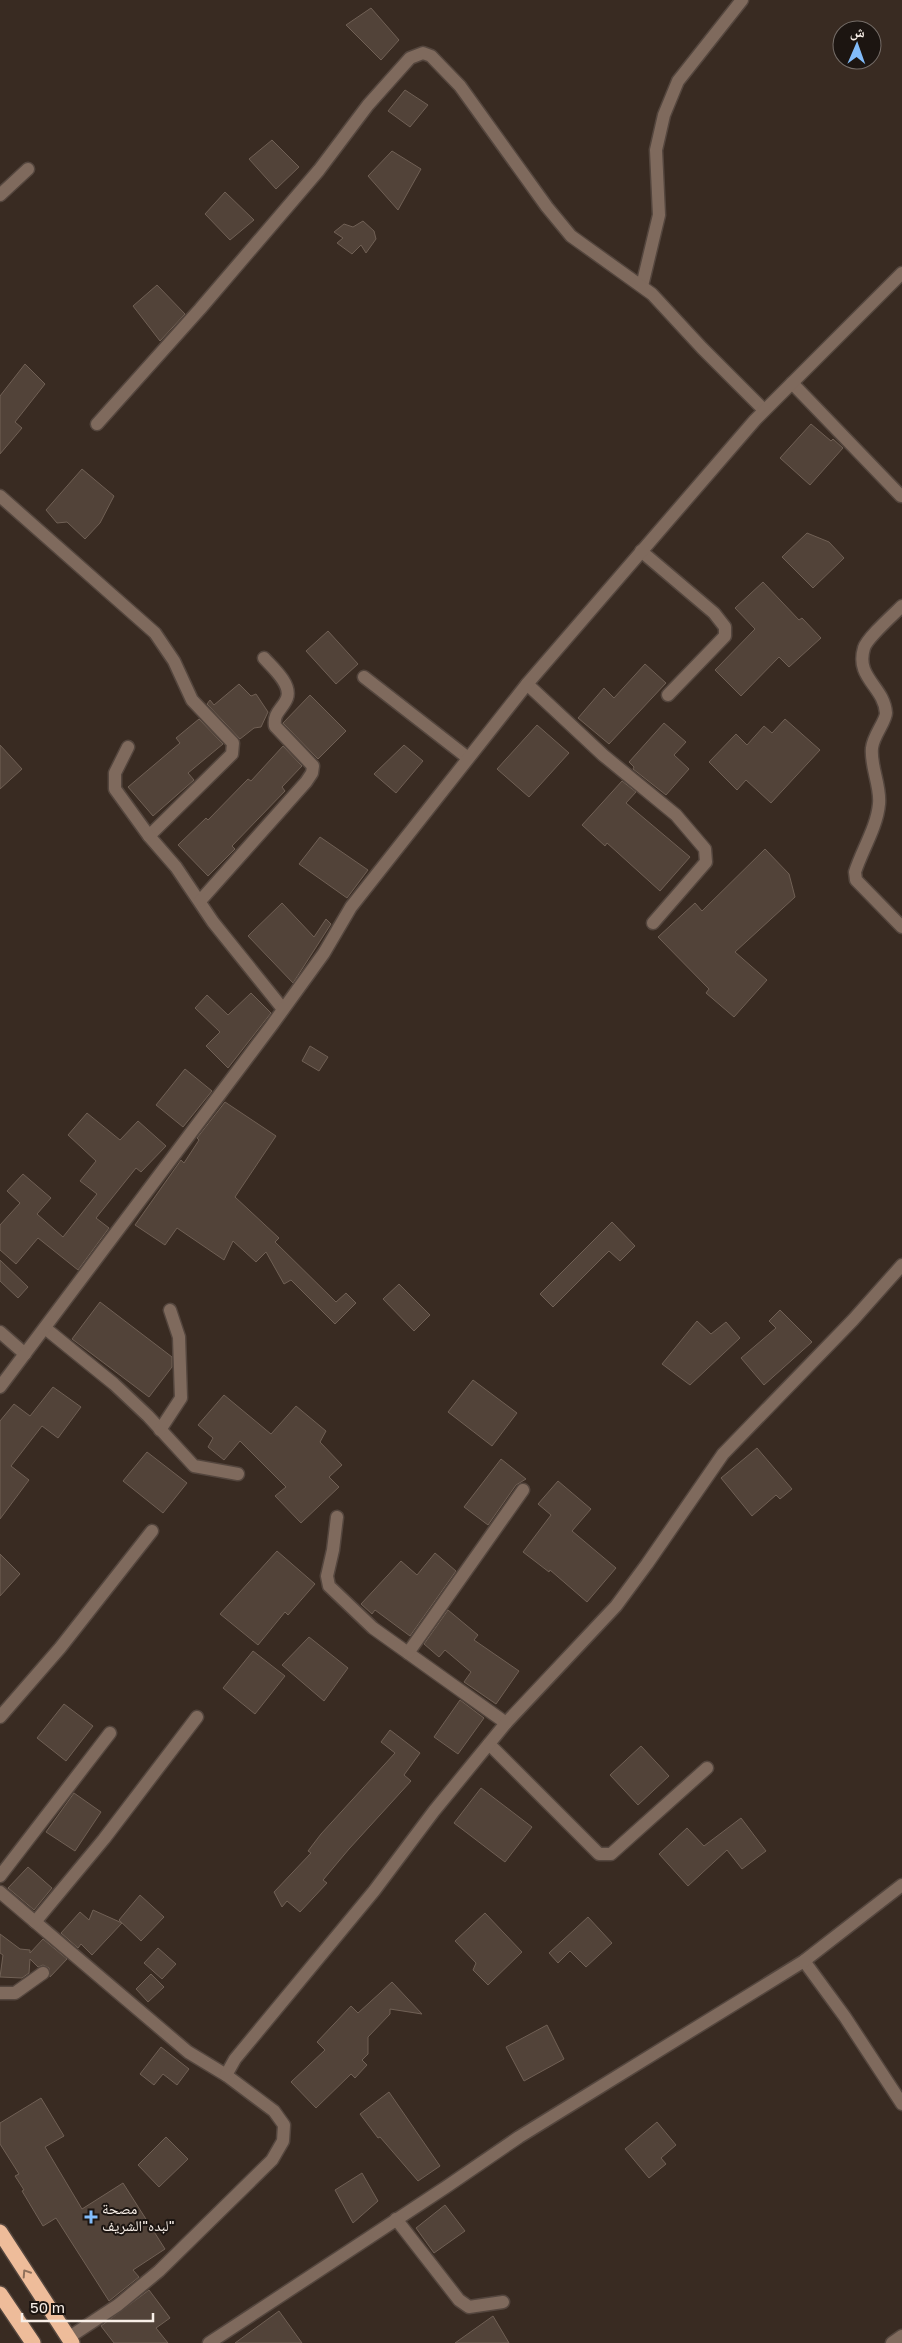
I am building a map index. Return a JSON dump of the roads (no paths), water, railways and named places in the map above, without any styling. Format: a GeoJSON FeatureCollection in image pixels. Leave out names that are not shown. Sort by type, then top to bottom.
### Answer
{"type":"FeatureCollection","features":[{"type":"Feature","properties":{"kind":"highway"},"geometry":{"type":"LineString","coordinates":[[0,2232],[70,2340]]}},
{"type":"Feature","properties":{"kind":"highway"},"geometry":{"type":"LineString","coordinates":[[0,2294],[33,2343]]}},
{"type":"Feature","properties":{"kind":"street"},"geometry":{"type":"LineString","coordinates":[[642,286],[659,215],[656,150],[664,115],[678,81],[742,0]]}},
{"type":"Feature","properties":{"kind":"street"},"geometry":{"type":"LineString","coordinates":[[97,424],[200,309],[313,177],[368,105],[410,58],[417,54],[431,56],[460,86],[571,236],[652,294],[702,348],[764,410]]}},
{"type":"Feature","properties":{"kind":"street"},"geometry":{"type":"LineString","coordinates":[[0,195],[28,168]]}},
{"type":"Feature","properties":{"kind":"street"},"geometry":{"type":"LineString","coordinates":[[0,1387],[324,953],[351,907],[527,684],[764,410],[902,273]]}},
{"type":"Feature","properties":{"kind":"street"},"geometry":{"type":"LineString","coordinates":[[792,383],[900,496]]}},
{"type":"Feature","properties":{"kind":"street"},"geometry":{"type":"LineString","coordinates":[[0,496],[155,633],[174,661],[192,700],[233,743],[232,754],[148,836]]}},
{"type":"Feature","properties":{"kind":"street"},"geometry":{"type":"LineString","coordinates":[[641,551],[714,613],[725,627],[726,636],[668,694]]}},
{"type":"Feature","properties":{"kind":"street"},"geometry":{"type":"LineString","coordinates":[[902,606],[864,646],[862,655],[861,664],[869,680],[883,697],[886,715],[876,733],[872,749],[879,803],[877,817],[855,872],[856,880],[902,927]]}},
{"type":"Feature","properties":{"kind":"street"},"geometry":{"type":"LineString","coordinates":[[200,901],[312,773],[313,766],[274,726],[274,718],[287,698],[287,688],[264,658]]}},
{"type":"Feature","properties":{"kind":"street"},"geometry":{"type":"LineString","coordinates":[[364,677],[468,758]]}},
{"type":"Feature","properties":{"kind":"street"},"geometry":{"type":"LineString","coordinates":[[527,684],[603,756],[676,815],[705,850],[706,862],[653,923]]}},
{"type":"Feature","properties":{"kind":"street"},"geometry":{"type":"LineString","coordinates":[[128,747],[115,773],[113,782],[115,789],[148,836],[176,867],[283,1009]]}},
{"type":"Feature","properties":{"kind":"street"},"geometry":{"type":"LineString","coordinates":[[226,2075],[235,2059],[374,1891],[434,1811],[506,1723],[616,1606],[648,1564],[723,1454],[853,1320],[902,1265]]}},
{"type":"Feature","properties":{"kind":"street"},"geometry":{"type":"LineString","coordinates":[[160,1430],[181,1398],[179,1337],[170,1310]]}},
{"type":"Feature","properties":{"kind":"street"},"geometry":{"type":"LineString","coordinates":[[45,1328],[114,1384],[194,1466],[238,1474]]}},
{"type":"Feature","properties":{"kind":"street"},"geometry":{"type":"LineString","coordinates":[[0,1332],[25,1354]]}},
{"type":"Feature","properties":{"kind":"street"},"geometry":{"type":"LineString","coordinates":[[408,1653],[523,1490]]}},
{"type":"Feature","properties":{"kind":"street"},"geometry":{"type":"LineString","coordinates":[[337,1517],[333,1550],[327,1576],[329,1586],[372,1628],[506,1723]]}},
{"type":"Feature","properties":{"kind":"street"},"geometry":{"type":"LineString","coordinates":[[0,1718],[60,1648],[152,1530]]}},
{"type":"Feature","properties":{"kind":"street"},"geometry":{"type":"LineString","coordinates":[[35,1922],[104,1839],[197,1717]]}},
{"type":"Feature","properties":{"kind":"street"},"geometry":{"type":"LineString","coordinates":[[0,1876],[110,1733]]}},
{"type":"Feature","properties":{"kind":"street"},"geometry":{"type":"LineString","coordinates":[[489,1744],[600,1854],[604,1855],[611,1854],[706,1768]]}},
{"type":"Feature","properties":{"kind":"street"},"geometry":{"type":"LineString","coordinates":[[209,2343],[519,2136],[804,1961],[902,1885]]}},
{"type":"Feature","properties":{"kind":"street"},"geometry":{"type":"LineString","coordinates":[[0,1892],[188,2052],[226,2075],[274,2111],[284,2125],[282,2141],[272,2160],[159,2271],[118,2306],[70,2340]]}},
{"type":"Feature","properties":{"kind":"street"},"geometry":{"type":"LineString","coordinates":[[804,1961],[845,2016],[902,2104]]}},
{"type":"Feature","properties":{"kind":"street"},"geometry":{"type":"LineString","coordinates":[[0,1994],[16,1993],[43,1973]]}},
{"type":"Feature","properties":{"kind":"street"},"geometry":{"type":"LineString","coordinates":[[396,2219],[459,2300],[469,2307],[503,2302]]}},
{"type":"Feature","properties":{"kind":"street"},"geometry":{"type":"LineString","coordinates":[[892,2343],[902,2336]]}},
{"type":"Feature","properties":{"kind":"place","name":"مصحة لبده\"الشريف\""},"geometry":{"type":"Point","coordinates":[91,2217]}}]}
